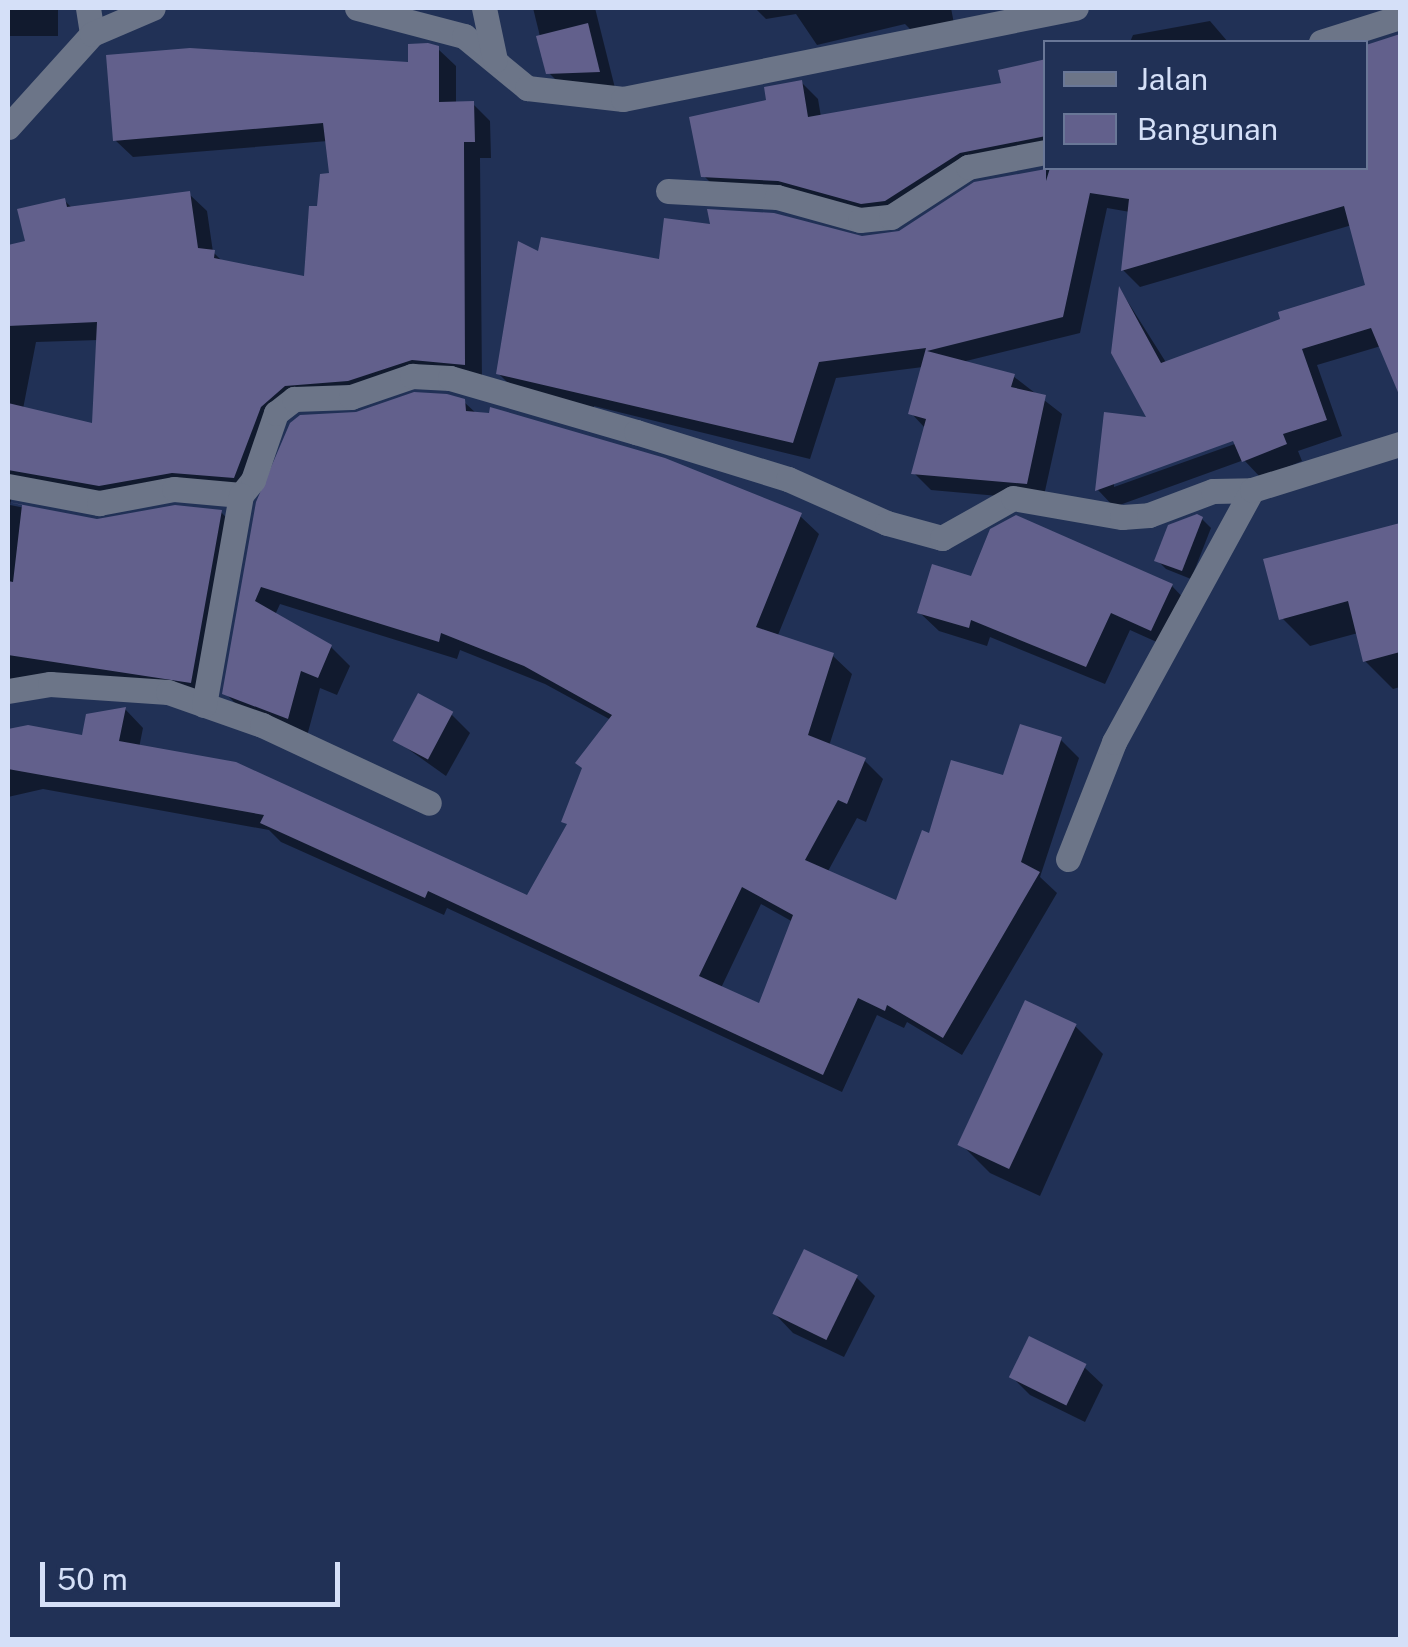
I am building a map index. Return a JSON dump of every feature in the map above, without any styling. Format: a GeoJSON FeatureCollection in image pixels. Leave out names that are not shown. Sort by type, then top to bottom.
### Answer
{"type":"FeatureCollection","features":[{"type":"Feature","properties":{"kind":"street"},"geometry":{"type":"LineString","coordinates":[[88,8],[92,34]]}},
{"type":"Feature","properties":{"kind":"street"},"geometry":{"type":"LineString","coordinates":[[8,127],[92,34],[153,8]]}},
{"type":"Feature","properties":{"kind":"street"},"geometry":{"type":"LineString","coordinates":[[357,8],[437,24],[495,60],[528,88],[554,95],[637,98],[1076,8]]}},
{"type":"Feature","properties":{"kind":"street"},"geometry":{"type":"LineString","coordinates":[[484,8],[495,60]]}},
{"type":"Feature","properties":{"kind":"street"},"geometry":{"type":"LineString","coordinates":[[1327,40],[1400,17]]}},
{"type":"Feature","properties":{"kind":"street"},"geometry":{"type":"LineString","coordinates":[[668,191],[777,197],[860,220],[891,217],[968,167],[1043,153]]}},
{"type":"Feature","properties":{"kind":"street"},"geometry":{"type":"LineString","coordinates":[[204,705],[241,495],[253,480],[276,413],[294,399],[352,397],[412,376],[464,382],[788,479],[887,523],[942,538],[1013,498],[1122,517],[1149,515],[1213,491],[1252,490],[1400,444]]}},
{"type":"Feature","properties":{"kind":"street"},"geometry":{"type":"LineString","coordinates":[[8,486],[99,504],[146,491],[241,495]]}},
{"type":"Feature","properties":{"kind":"street"},"geometry":{"type":"LineString","coordinates":[[1068,859],[1114,742],[1252,490]]}},
{"type":"Feature","properties":{"kind":"street"},"geometry":{"type":"LineString","coordinates":[[8,691],[118,686],[204,705],[262,724],[429,803]]}},
{"type":"Feature","properties":{"kind":"building"},"geometry":{"type":"Polygon","coordinates":[[[588,23],[600,72],[546,74],[536,36],[588,23]]]}},
{"type":"Feature","properties":{"kind":"building"},"geometry":{"type":"Polygon","coordinates":[[[1400,34],[1400,397],[1371,328],[1302,349],[1327,420],[1283,434],[1287,444],[1242,462],[1233,441],[1095,491],[1104,412],[1146,417],[1111,353],[1119,286],[1161,363],[1280,319],[1278,312],[1365,285],[1344,206],[1121,271],[1129,199],[1090,193],[1063,317],[927,351],[1015,374],[1011,387],[1046,395],[1027,484],[911,474],[926,419],[908,414],[926,348],[819,362],[793,443],[496,374],[518,241],[538,251],[541,237],[659,259],[664,218],[710,224],[707,209],[774,213],[862,236],[899,231],[974,182],[1043,170],[1046,181],[1049,170],[1368,170],[1368,44],[1400,34]]]}},
{"type":"Feature","properties":{"kind":"building"},"geometry":{"type":"Polygon","coordinates":[[[408,44],[439,46],[439,102],[474,101],[475,142],[464,142],[465,365],[412,360],[348,381],[285,386],[261,407],[234,478],[172,473],[99,486],[8,470],[8,403],[92,423],[97,322],[8,326],[8,245],[25,241],[17,209],[65,198],[67,207],[190,191],[198,248],[215,250],[214,258],[304,276],[309,206],[317,206],[320,174],[329,173],[323,123],[113,141],[106,55],[190,48],[408,62],[408,44]]]}},
{"type":"Feature","properties":{"kind":"building"},"geometry":{"type":"Polygon","coordinates":[[[1043,60],[1043,137],[960,153],[885,201],[861,204],[778,181],[701,177],[689,117],[766,100],[764,87],[802,80],[808,117],[1001,83],[998,70],[1043,60]]]}},
{"type":"Feature","properties":{"kind":"building"},"geometry":{"type":"Polygon","coordinates":[[[414,392],[447,394],[465,399],[466,411],[489,413],[490,407],[665,458],[802,513],[756,627],[834,653],[808,735],[866,758],[847,804],[838,800],[805,860],[896,900],[922,830],[929,833],[951,760],[1003,775],[1020,724],[1062,737],[1021,862],[1040,872],[943,1038],[887,1005],[885,1011],[858,998],[823,1075],[428,891],[425,898],[260,823],[264,815],[8,769],[8,729],[28,725],[82,735],[86,714],[126,707],[119,741],[236,762],[527,895],[567,824],[561,822],[582,768],[575,763],[612,715],[524,666],[441,633],[439,642],[261,587],[255,601],[332,645],[318,678],[301,671],[288,719],[222,694],[256,502],[290,423],[300,415],[356,412],[414,392]],[[742,887],[699,976],[759,1003],[793,915],[742,887]]]}},
{"type":"Feature","properties":{"kind":"building"},"geometry":{"type":"Polygon","coordinates":[[[8,502],[97,519],[175,505],[222,510],[191,683],[8,655],[8,581],[13,582],[22,505],[8,502]]]}},
{"type":"Feature","properties":{"kind":"building"},"geometry":{"type":"Polygon","coordinates":[[[1197,514],[1203,517],[1182,571],[1154,561],[1168,525],[1197,514]]]}},
{"type":"Feature","properties":{"kind":"building"},"geometry":{"type":"Polygon","coordinates":[[[1016,515],[1173,584],[1151,631],[1111,613],[1086,667],[971,620],[969,628],[917,613],[932,564],[971,576],[990,529],[1016,515]]]}},
{"type":"Feature","properties":{"kind":"building"},"geometry":{"type":"Polygon","coordinates":[[[1400,523],[1400,652],[1363,662],[1348,601],[1279,620],[1263,559],[1400,523]]]}},
{"type":"Feature","properties":{"kind":"building"},"geometry":{"type":"Polygon","coordinates":[[[418,693],[453,712],[428,759],[393,741],[418,693]]]}},
{"type":"Feature","properties":{"kind":"building"},"geometry":{"type":"Polygon","coordinates":[[[1025,1000],[1077,1024],[1009,1169],[957,1145],[1025,1000]]]}},
{"type":"Feature","properties":{"kind":"building"},"geometry":{"type":"Polygon","coordinates":[[[804,1249],[858,1275],[826,1340],[772,1314],[804,1249]]]}},
{"type":"Feature","properties":{"kind":"building"},"geometry":{"type":"Polygon","coordinates":[[[1029,1336],[1087,1364],[1066,1405],[1009,1377],[1029,1336]]]}}]}
